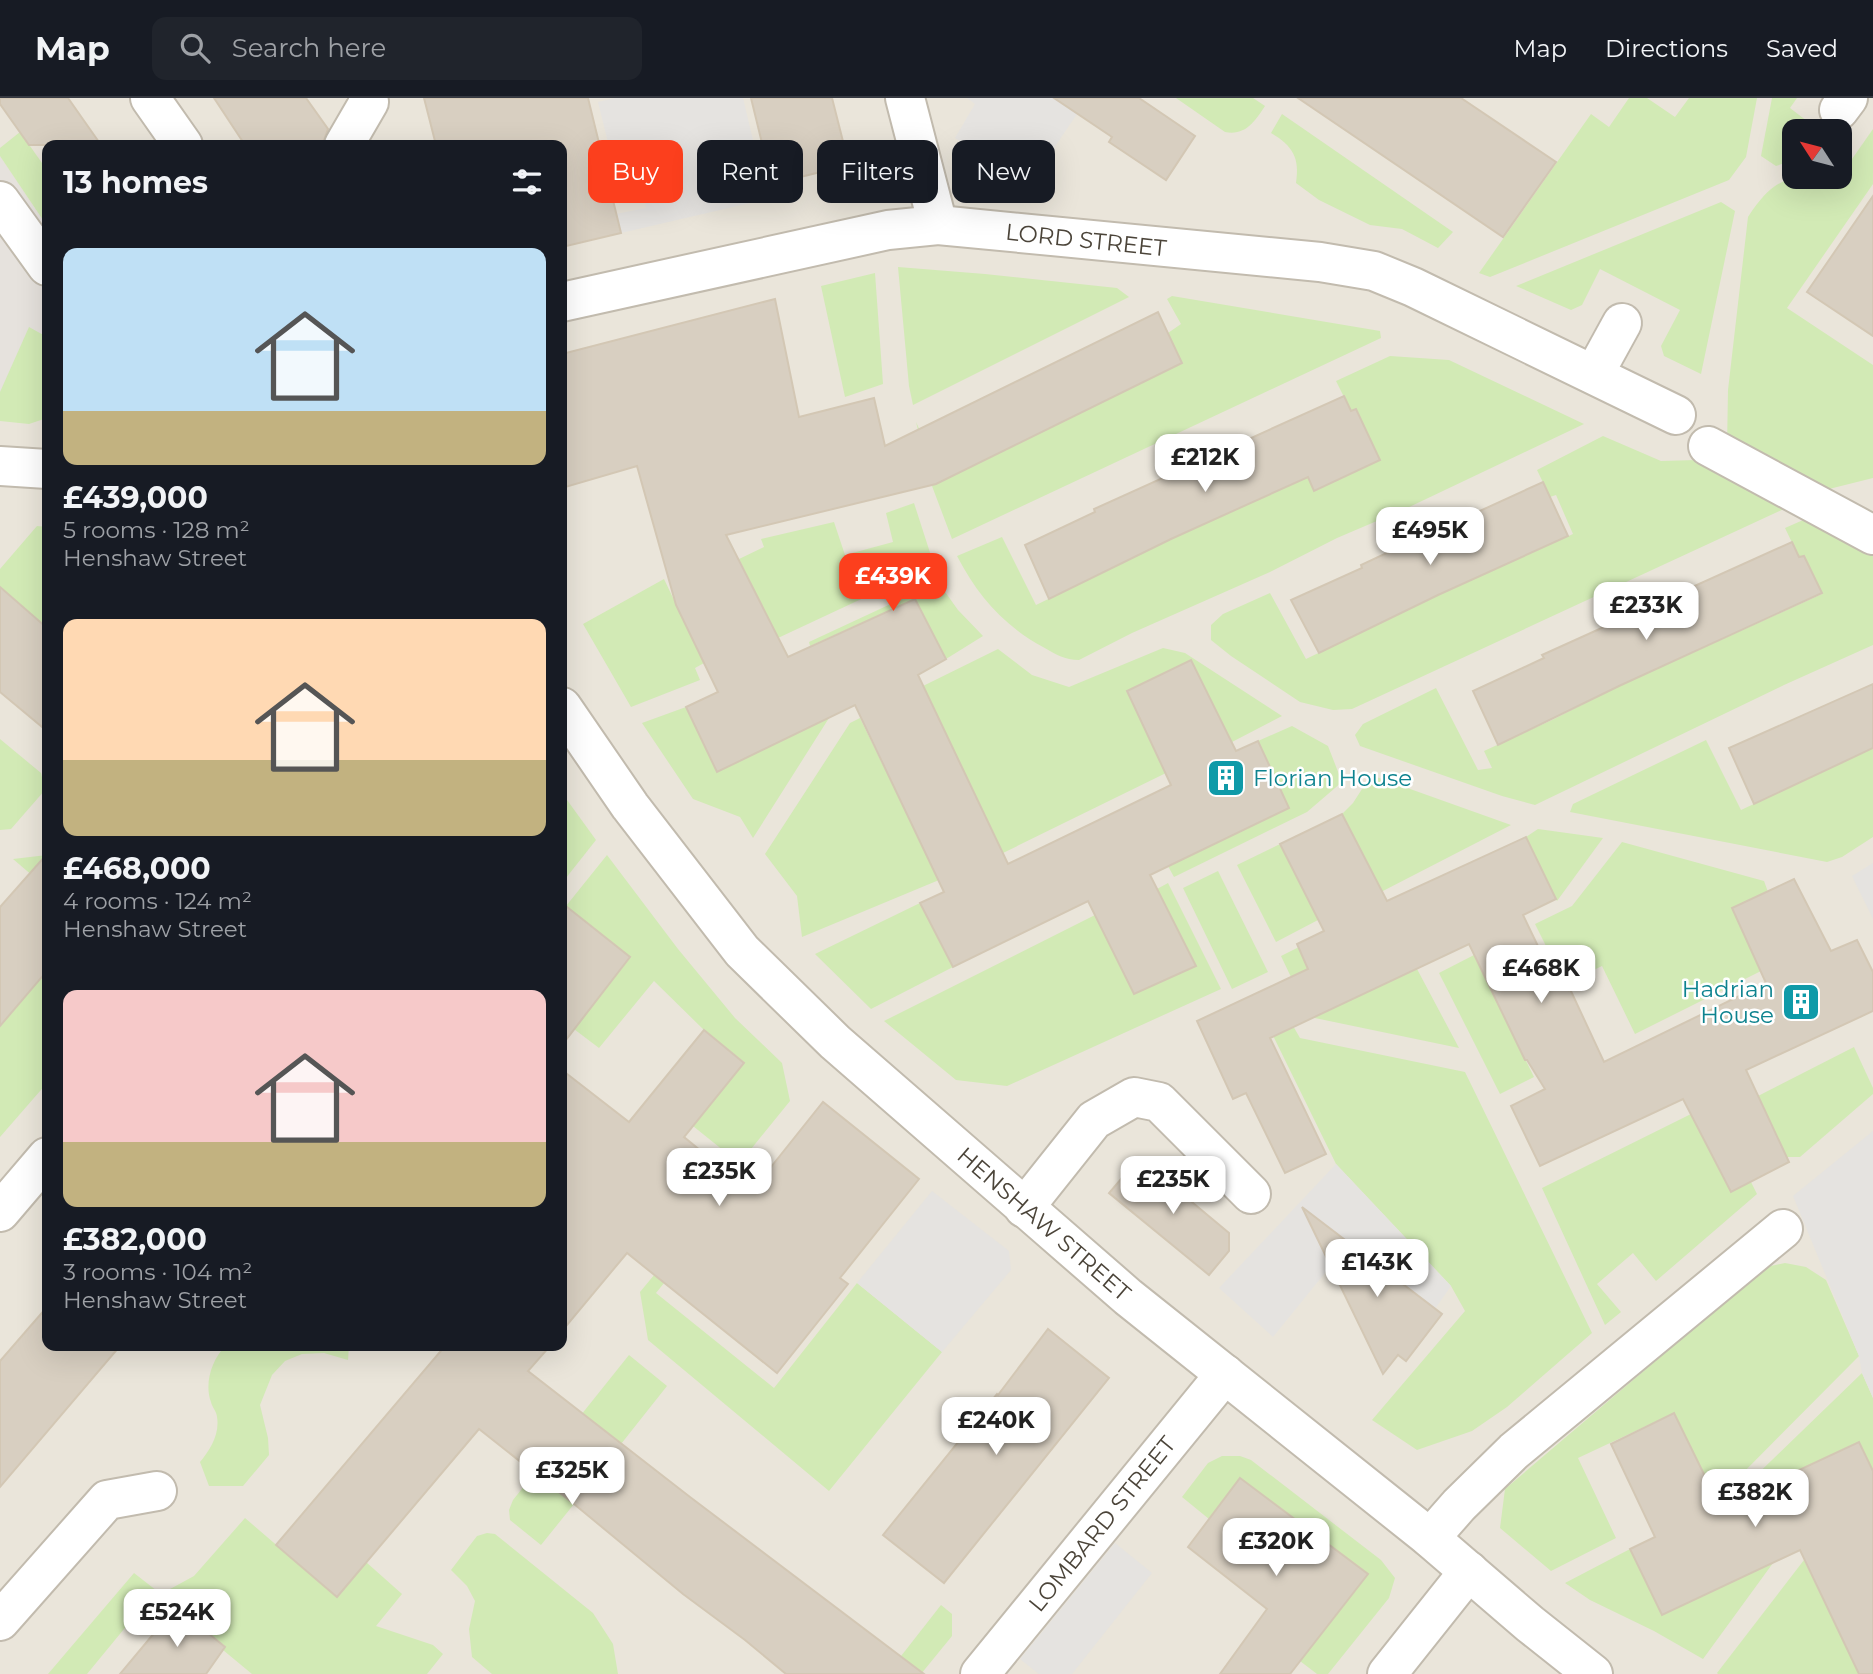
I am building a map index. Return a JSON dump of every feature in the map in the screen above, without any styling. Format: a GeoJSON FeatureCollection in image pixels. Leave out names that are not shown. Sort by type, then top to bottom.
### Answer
{"type":"FeatureCollection","features":[{"type":"Feature","properties":{"kind":"street"},"geometry":{"type":"LineString","coordinates":[[150,98],[179,140]]}},
{"type":"Feature","properties":{"kind":"street"},"geometry":{"type":"LineString","coordinates":[[347,140],[369,102],[368,98]]}},
{"type":"Feature","properties":{"kind":"street"},"geometry":{"type":"LineString","coordinates":[[905,98],[937,226]]}},
{"type":"Feature","properties":{"kind":"street"},"geometry":{"type":"LineString","coordinates":[[0,201],[42,259]]}},
{"type":"Feature","properties":{"kind":"street","name":"LORD STREET"},"geometry":{"type":"LineString","coordinates":[[567,301],[888,230],[937,226],[1320,262],[1374,271],[1413,286],[1676,415]]}},
{"type":"Feature","properties":{"kind":"street"},"geometry":{"type":"LineString","coordinates":[[1594,374],[1622,323]]}},
{"type":"Feature","properties":{"kind":"street"},"geometry":{"type":"LineString","coordinates":[[1708,446],[1873,535]]}},
{"type":"Feature","properties":{"kind":"street"},"geometry":{"type":"LineString","coordinates":[[0,466],[42,469]]}},
{"type":"Feature","properties":{"kind":"street","name":"HENSHAW STREET"},"geometry":{"type":"LineString","coordinates":[[567,714],[630,806],[741,951],[835,1042],[1128,1297],[1430,1538],[1593,1674]]}},
{"type":"Feature","properties":{"kind":"street"},"geometry":{"type":"LineString","coordinates":[[1024,1208],[1094,1120],[1134,1097],[1159,1102],[1251,1194]]}},
{"type":"Feature","properties":{"kind":"street"},"geometry":{"type":"LineString","coordinates":[[0,1212],[42,1163]]}},
{"type":"Feature","properties":{"kind":"street"},"geometry":{"type":"LineString","coordinates":[[1430,1538],[1514,1451],[1783,1229]]}},
{"type":"Feature","properties":{"kind":"street","name":"LOMBARD STREET"},"geometry":{"type":"LineString","coordinates":[[979,1674],[1224,1374]]}},
{"type":"Feature","properties":{"kind":"street"},"geometry":{"type":"LineString","coordinates":[[0,1621],[107,1500],[157,1491]]}},
{"type":"Feature","properties":{"kind":"street"},"geometry":{"type":"LineString","coordinates":[[1387,1674],[1468,1572]]}},
{"type":"Feature","properties":{"kind":"shaded area"},"geometry":{"type":"Polygon","coordinates":[[[0,98],[1873,98],[1873,1674],[0,1674],[0,98]]]}},
{"type":"Feature","properties":{"kind":"shaded area"},"geometry":{"type":"Polygon","coordinates":[[[615,98],[743,98],[753,140],[697,140],[697,203],[750,203],[621,233],[616,214],[646,208],[645,203],[683,203],[683,140],[607,140],[598,102],[615,98]]]}},
{"type":"Feature","properties":{"kind":"shaded area"},"geometry":{"type":"Polygon","coordinates":[[[967,98],[1064,98],[1061,103],[1077,114],[1055,147],[1055,140],[958,140],[955,138],[975,104],[967,98]]]}},
{"type":"Feature","properties":{"kind":"shaded area"},"geometry":{"type":"Polygon","coordinates":[[[0,156],[42,219],[42,419],[0,417],[0,156]]]}},
{"type":"Feature","properties":{"kind":"shaded area"},"geometry":{"type":"Polygon","coordinates":[[[1873,863],[1873,919],[1852,876],[1873,863]]]}},
{"type":"Feature","properties":{"kind":"shaded area"},"geometry":{"type":"Polygon","coordinates":[[[1873,1131],[1873,1398],[1862,1373],[1859,1356],[1793,1196],[1873,1131]]]}},
{"type":"Feature","properties":{"kind":"shaded area"},"geometry":{"type":"Polygon","coordinates":[[[1336,1164],[1451,1286],[1435,1309],[1342,1252],[1273,1337],[1219,1288],[1336,1164]]]}},
{"type":"Feature","properties":{"kind":"shaded area"},"geometry":{"type":"Polygon","coordinates":[[[932,1191],[1009,1251],[1011,1270],[942,1352],[857,1283],[932,1191]]]}},
{"type":"Feature","properties":{"kind":"shaded area"},"geometry":{"type":"Polygon","coordinates":[[[1115,1543],[1152,1573],[1072,1674],[1039,1674],[1020,1659],[1115,1543]]]}},
{"type":"Feature","properties":{"kind":"green space"},"geometry":{"type":"Polygon","coordinates":[[[1176,98],[1253,98],[1265,106],[1253,122],[1239,132],[1232,133],[1225,132],[1176,98]]]}},
{"type":"Feature","properties":{"kind":"green space"},"geometry":{"type":"Polygon","coordinates":[[[1629,98],[1647,98],[1675,117],[1689,98],[1757,98],[1746,157],[1729,180],[1490,277],[1479,273],[1591,114],[1609,127],[1629,98]]]}},
{"type":"Feature","properties":{"kind":"green space"},"geometry":{"type":"Polygon","coordinates":[[[1772,98],[1797,98],[1790,108],[1804,119],[1782,119],[1782,164],[1776,166],[1761,156],[1772,98]]]}},
{"type":"Feature","properties":{"kind":"green space"},"geometry":{"type":"Polygon","coordinates":[[[1282,114],[1453,232],[1438,248],[1402,229],[1370,225],[1319,200],[1296,183],[1296,160],[1290,148],[1271,133],[1282,114]]]}},
{"type":"Feature","properties":{"kind":"green space"},"geometry":{"type":"Polygon","coordinates":[[[1873,129],[1873,184],[1787,308],[1873,365],[1873,478],[1813,493],[1727,447],[1728,390],[1748,217],[1768,192],[1782,182],[1782,189],[1852,189],[1852,159],[1873,129]]]}},
{"type":"Feature","properties":{"kind":"green space"},"geometry":{"type":"Polygon","coordinates":[[[20,132],[42,163],[42,219],[0,156],[0,148],[20,132]]]}},
{"type":"Feature","properties":{"kind":"green space"},"geometry":{"type":"Polygon","coordinates":[[[1721,202],[1735,211],[1701,374],[1664,356],[1661,346],[1680,310],[1600,269],[1582,305],[1571,310],[1516,286],[1721,202]]]}},
{"type":"Feature","properties":{"kind":"green space"},"geometry":{"type":"Polygon","coordinates":[[[898,267],[1117,288],[1129,297],[913,405],[898,267]]]}},
{"type":"Feature","properties":{"kind":"green space"},"geometry":{"type":"Polygon","coordinates":[[[875,273],[883,384],[845,397],[821,286],[875,273]]]}},
{"type":"Feature","properties":{"kind":"green space"},"geometry":{"type":"Polygon","coordinates":[[[1172,296],[1380,331],[1381,338],[952,539],[932,486],[916,422],[943,480],[1182,363],[1168,333],[1181,324],[1167,299],[1172,296]]]}},
{"type":"Feature","properties":{"kind":"green space"},"geometry":{"type":"Polygon","coordinates":[[[29,327],[42,334],[42,420],[29,424],[0,421],[0,392],[29,327]]]}},
{"type":"Feature","properties":{"kind":"green space"},"geometry":{"type":"Polygon","coordinates":[[[1390,356],[1449,360],[1584,424],[1079,660],[1052,652],[1004,619],[983,597],[957,556],[1002,537],[1036,605],[1171,539],[1308,477],[1315,491],[1380,460],[1356,410],[1351,411],[1336,381],[1390,356]]]}},
{"type":"Feature","properties":{"kind":"green space"},"geometry":{"type":"Polygon","coordinates":[[[1603,436],[1661,461],[1696,460],[1786,508],[1352,709],[1333,710],[1300,702],[1211,640],[1211,625],[1223,614],[1270,593],[1306,659],[1573,534],[1556,495],[1550,497],[1537,470],[1603,436]]]}},
{"type":"Feature","properties":{"kind":"green space"},"geometry":{"type":"Polygon","coordinates":[[[914,503],[934,565],[778,638],[739,559],[764,547],[761,539],[834,522],[845,555],[893,542],[886,513],[914,503]]]}},
{"type":"Feature","properties":{"kind":"green space"},"geometry":{"type":"Polygon","coordinates":[[[1810,517],[1873,551],[1873,645],[1535,805],[1360,746],[1355,735],[1363,724],[1436,688],[1478,770],[1492,768],[1484,751],[1822,594],[1804,556],[1799,557],[1785,528],[1810,517]]]}},
{"type":"Feature","properties":{"kind":"green space"},"geometry":{"type":"Polygon","coordinates":[[[37,526],[42,526],[42,624],[5,592],[0,597],[0,569],[37,526]]]}},
{"type":"Feature","properties":{"kind":"green space"},"geometry":{"type":"Polygon","coordinates":[[[664,579],[704,663],[695,668],[700,680],[631,707],[583,624],[664,579]]]}},
{"type":"Feature","properties":{"kind":"green space"},"geometry":{"type":"Polygon","coordinates":[[[938,582],[958,610],[983,636],[946,659],[915,599],[810,646],[809,642],[938,582]]]}},
{"type":"Feature","properties":{"kind":"green space"},"geometry":{"type":"Polygon","coordinates":[[[1163,648],[1185,653],[1282,716],[1232,742],[1191,660],[1166,773],[1003,853],[923,686],[998,649],[1032,675],[1069,687],[1163,648]]]}},
{"type":"Feature","properties":{"kind":"green space"},"geometry":{"type":"Polygon","coordinates":[[[686,707],[717,771],[829,718],[753,838],[740,817],[693,799],[642,723],[686,707]]]}},
{"type":"Feature","properties":{"kind":"green space"},"geometry":{"type":"Polygon","coordinates":[[[860,718],[939,880],[802,937],[797,896],[765,854],[850,723],[860,718]]]}},
{"type":"Feature","properties":{"kind":"green space"},"geometry":{"type":"Polygon","coordinates":[[[1292,726],[1328,746],[1342,782],[1307,812],[1174,877],[1168,866],[1289,808],[1258,741],[1292,726]]]}},
{"type":"Feature","properties":{"kind":"green space"},"geometry":{"type":"Polygon","coordinates":[[[0,739],[41,773],[42,793],[11,829],[0,830],[0,739]]]}},
{"type":"Feature","properties":{"kind":"green space"},"geometry":{"type":"Polygon","coordinates":[[[1706,740],[1741,810],[1873,748],[1873,837],[1842,857],[1827,862],[1570,812],[1573,804],[1706,740]]]}},
{"type":"Feature","properties":{"kind":"green space"},"geometry":{"type":"Polygon","coordinates":[[[1371,775],[1511,825],[1381,892],[1342,814],[1353,803],[1371,775]]]}},
{"type":"Feature","properties":{"kind":"green space"},"geometry":{"type":"Polygon","coordinates":[[[567,800],[596,840],[567,877],[567,800]]]}},
{"type":"Feature","properties":{"kind":"green space"},"geometry":{"type":"Polygon","coordinates":[[[1538,829],[1603,838],[1557,901],[1526,837],[1538,829]]]}},
{"type":"Feature","properties":{"kind":"green space"},"geometry":{"type":"Polygon","coordinates":[[[1622,842],[1764,881],[1768,892],[1732,908],[1761,971],[1635,1034],[1602,966],[1565,984],[1535,924],[1572,906],[1622,842]]]}},
{"type":"Feature","properties":{"kind":"green space"},"geometry":{"type":"Polygon","coordinates":[[[1280,844],[1318,920],[1276,942],[1237,865],[1280,844]]]}},
{"type":"Feature","properties":{"kind":"green space"},"geometry":{"type":"Polygon","coordinates":[[[607,855],[678,949],[735,1018],[782,1063],[790,1101],[747,1154],[729,1155],[693,1126],[744,1062],[704,1030],[654,981],[599,1048],[567,1024],[567,978],[596,1001],[630,958],[567,905],[607,855]]]}},
{"type":"Feature","properties":{"kind":"green space"},"geometry":{"type":"Polygon","coordinates":[[[42,856],[42,884],[13,859],[42,856]]]}},
{"type":"Feature","properties":{"kind":"green space"},"geometry":{"type":"Polygon","coordinates":[[[1218,871],[1268,972],[1232,989],[1183,888],[1218,871]]]}},
{"type":"Feature","properties":{"kind":"green space"},"geometry":{"type":"Polygon","coordinates":[[[1168,883],[1221,989],[1007,1086],[956,1080],[884,1021],[1095,915],[1134,994],[1157,889],[1168,883]]]}},
{"type":"Feature","properties":{"kind":"green space"},"geometry":{"type":"Polygon","coordinates":[[[920,903],[953,967],[871,1009],[815,954],[920,903]]]}},
{"type":"Feature","properties":{"kind":"green space"},"geometry":{"type":"Polygon","coordinates":[[[1299,947],[1329,1010],[1417,969],[1459,1048],[1310,1017],[1281,956],[1299,947]]]}},
{"type":"Feature","properties":{"kind":"green space"},"geometry":{"type":"Polygon","coordinates":[[[1474,955],[1534,1077],[1500,1094],[1439,973],[1474,955]]]}},
{"type":"Feature","properties":{"kind":"green space"},"geometry":{"type":"Polygon","coordinates":[[[42,977],[42,1089],[0,1137],[0,1026],[42,977]]]}},
{"type":"Feature","properties":{"kind":"green space"},"geometry":{"type":"Polygon","coordinates":[[[1273,991],[1300,1038],[1465,1072],[1592,1333],[1507,1407],[1472,1431],[1417,1450],[1372,1420],[1465,1311],[1451,1286],[1336,1164],[1256,1001],[1273,991]]]}},
{"type":"Feature","properties":{"kind":"green space"},"geometry":{"type":"Polygon","coordinates":[[[1854,1047],[1873,1088],[1873,1094],[1800,1157],[1787,1157],[1758,1096],[1854,1047]]]}},
{"type":"Feature","properties":{"kind":"green space"},"geometry":{"type":"Polygon","coordinates":[[[1691,1114],[1731,1192],[1751,1182],[1757,1194],[1656,1281],[1633,1253],[1597,1284],[1621,1312],[1605,1325],[1542,1188],[1691,1114]]]}},
{"type":"Feature","properties":{"kind":"green space"},"geometry":{"type":"Polygon","coordinates":[[[743,1185],[656,1293],[774,1388],[857,1283],[942,1352],[829,1491],[648,1340],[640,1292],[728,1186],[743,1185]]]}},
{"type":"Feature","properties":{"kind":"green space"},"geometry":{"type":"Polygon","coordinates":[[[1785,1263],[1806,1267],[1826,1280],[1859,1356],[1726,1490],[1722,1479],[1709,1485],[1674,1413],[1578,1458],[1616,1538],[1551,1571],[1500,1528],[1505,1489],[1766,1267],[1785,1263]]]}},
{"type":"Feature","properties":{"kind":"green space"},"geometry":{"type":"Polygon","coordinates":[[[221,1351],[349,1351],[348,1360],[324,1353],[302,1354],[285,1361],[272,1375],[260,1405],[269,1455],[243,1486],[209,1486],[200,1462],[211,1447],[217,1430],[217,1415],[208,1387],[216,1358],[221,1351]]]}},
{"type":"Feature","properties":{"kind":"green space"},"geometry":{"type":"Polygon","coordinates":[[[629,1355],[667,1386],[621,1444],[541,1478],[574,1504],[541,1545],[510,1520],[509,1510],[513,1500],[629,1355]]]}},
{"type":"Feature","properties":{"kind":"green space"},"geometry":{"type":"Polygon","coordinates":[[[1862,1373],[1873,1398],[1873,1471],[1858,1442],[1743,1496],[1740,1491],[1862,1373]]]}},
{"type":"Feature","properties":{"kind":"green space"},"geometry":{"type":"Polygon","coordinates":[[[1222,1456],[1240,1456],[1251,1460],[1381,1560],[1395,1578],[1389,1598],[1328,1674],[1317,1674],[1300,1661],[1367,1574],[1241,1479],[1209,1519],[1182,1497],[1208,1463],[1222,1456]]]}},
{"type":"Feature","properties":{"kind":"green space"},"geometry":{"type":"Polygon","coordinates":[[[245,1518],[337,1597],[366,1562],[402,1594],[376,1626],[433,1645],[443,1654],[427,1674],[252,1674],[223,1650],[225,1646],[176,1607],[158,1628],[138,1612],[87,1674],[48,1674],[134,1573],[161,1594],[194,1576],[245,1518]]]}},
{"type":"Feature","properties":{"kind":"green space"},"geometry":{"type":"Polygon","coordinates":[[[495,1534],[593,1613],[613,1644],[618,1674],[492,1674],[472,1657],[469,1629],[475,1601],[467,1586],[451,1570],[477,1536],[495,1534]]]}},
{"type":"Feature","properties":{"kind":"green space"},"geometry":{"type":"Polygon","coordinates":[[[1630,1549],[1662,1614],[1773,1563],[1703,1659],[1654,1631],[1590,1600],[1565,1583],[1630,1549]]]}},
{"type":"Feature","properties":{"kind":"green space"},"geometry":{"type":"Polygon","coordinates":[[[1804,1560],[1859,1674],[1718,1674],[1717,1673],[1804,1560]]]}},
{"type":"Feature","properties":{"kind":"green space"},"geometry":{"type":"Polygon","coordinates":[[[941,1605],[952,1614],[952,1636],[921,1674],[887,1674],[941,1605]]]}},
{"type":"Feature","properties":{"kind":"building"},"geometry":{"type":"Polygon","coordinates":[[[0,98],[68,98],[97,140],[42,140],[42,145],[29,145],[0,104],[0,98]]]}},
{"type":"Feature","properties":{"kind":"building"},"geometry":{"type":"Polygon","coordinates":[[[214,98],[306,98],[328,129],[324,140],[242,140],[214,98]]]}},
{"type":"Feature","properties":{"kind":"building"},"geometry":{"type":"Polygon","coordinates":[[[424,98],[588,98],[598,140],[588,140],[588,203],[614,203],[621,233],[567,246],[567,140],[435,140],[424,98]]]}},
{"type":"Feature","properties":{"kind":"building"},"geometry":{"type":"Polygon","coordinates":[[[751,98],[832,98],[843,140],[817,140],[817,173],[803,176],[803,140],[761,140],[751,98]]]}},
{"type":"Feature","properties":{"kind":"building"},"geometry":{"type":"Polygon","coordinates":[[[1054,98],[1139,98],[1195,136],[1166,180],[1109,142],[1112,137],[1054,98]]]}},
{"type":"Feature","properties":{"kind":"building"},"geometry":{"type":"Polygon","coordinates":[[[1298,98],[1461,98],[1556,162],[1503,237],[1298,98]]]}},
{"type":"Feature","properties":{"kind":"building"},"geometry":{"type":"Polygon","coordinates":[[[1873,196],[1873,336],[1807,292],[1873,196]]]}},
{"type":"Feature","properties":{"kind":"building"},"geometry":{"type":"Polygon","coordinates":[[[775,299],[799,417],[874,398],[885,446],[1158,312],[1182,363],[936,484],[726,535],[788,657],[915,599],[946,659],[918,675],[1008,864],[1171,785],[1127,691],[1191,660],[1236,751],[1258,741],[1289,808],[1150,875],[1196,966],[1134,994],[1088,901],[953,967],[920,903],[944,892],[855,705],[717,772],[686,707],[718,692],[676,605],[637,466],[567,487],[567,353],[775,299]]]}},
{"type":"Feature","properties":{"kind":"building"},"geometry":{"type":"Polygon","coordinates":[[[1344,396],[1351,411],[1356,409],[1380,460],[1314,491],[1308,477],[1171,539],[1049,599],[1025,545],[1095,512],[1094,509],[1344,396]]]}},
{"type":"Feature","properties":{"kind":"building"},"geometry":{"type":"Polygon","coordinates":[[[1543,482],[1568,536],[1319,653],[1291,600],[1543,482]]]}},
{"type":"Feature","properties":{"kind":"building"},"geometry":{"type":"Polygon","coordinates":[[[1792,542],[1799,557],[1804,556],[1822,593],[1498,745],[1473,691],[1544,658],[1542,655],[1792,542]]]}},
{"type":"Feature","properties":{"kind":"building"},"geometry":{"type":"Polygon","coordinates":[[[0,587],[42,624],[42,727],[0,692],[0,587]]]}},
{"type":"Feature","properties":{"kind":"building"},"geometry":{"type":"Polygon","coordinates":[[[1873,684],[1873,748],[1754,804],[1729,748],[1873,684]]]}},
{"type":"Feature","properties":{"kind":"building","name":"Hadrian House"},"geometry":{"type":"Polygon","coordinates":[[[1342,814],[1387,901],[1526,837],[1556,899],[1523,915],[1559,990],[1567,986],[1570,989],[1604,1062],[1766,983],[1732,908],[1794,879],[1831,951],[1857,940],[1873,972],[1873,1011],[1746,1070],[1789,1162],[1731,1192],[1683,1099],[1540,1166],[1511,1106],[1545,1089],[1525,1060],[1469,944],[1270,1038],[1326,1154],[1285,1173],[1246,1093],[1233,1099],[1197,1021],[1308,969],[1297,944],[1324,931],[1280,844],[1342,814]]]}},
{"type":"Feature","properties":{"kind":"building"},"geometry":{"type":"Polygon","coordinates":[[[42,860],[42,977],[0,1026],[0,907],[42,860]]]}},
{"type":"Feature","properties":{"kind":"building"},"geometry":{"type":"Polygon","coordinates":[[[567,907],[630,957],[567,1039],[567,907]]]}},
{"type":"Feature","properties":{"kind":"building"},"geometry":{"type":"Polygon","coordinates":[[[704,1030],[744,1063],[684,1137],[751,1192],[823,1102],[919,1179],[840,1278],[848,1284],[777,1373],[627,1253],[567,1325],[567,1074],[629,1122],[704,1030]]]}},
{"type":"Feature","properties":{"kind":"building"},"geometry":{"type":"Polygon","coordinates":[[[1139,1158],[1229,1233],[1229,1251],[1209,1275],[1109,1193],[1139,1158]]]}},
{"type":"Feature","properties":{"kind":"building"},"geometry":{"type":"Polygon","coordinates":[[[1302,1207],[1442,1314],[1406,1361],[1398,1355],[1383,1374],[1302,1207]]]}},
{"type":"Feature","properties":{"kind":"building"},"geometry":{"type":"Polygon","coordinates":[[[42,1313],[42,1351],[116,1351],[0,1487],[0,1361],[42,1313]]]}},
{"type":"Feature","properties":{"kind":"building"},"geometry":{"type":"Polygon","coordinates":[[[1048,1329],[1109,1378],[944,1583],[883,1535],[998,1395],[1048,1329]]]}},
{"type":"Feature","properties":{"kind":"building"},"geometry":{"type":"Polygon","coordinates":[[[441,1351],[546,1351],[528,1371],[924,1674],[786,1674],[479,1429],[337,1597],[276,1545],[441,1351]]]}},
{"type":"Feature","properties":{"kind":"building"},"geometry":{"type":"Polygon","coordinates":[[[1674,1413],[1720,1507],[1859,1442],[1873,1471],[1873,1674],[1859,1674],[1800,1550],[1662,1615],[1630,1549],[1655,1537],[1611,1444],[1674,1413]]]}},
{"type":"Feature","properties":{"kind":"building"},"geometry":{"type":"Polygon","coordinates":[[[1240,1478],[1368,1574],[1290,1674],[1220,1674],[1267,1609],[1188,1547],[1240,1478]]]}},
{"type":"Feature","properties":{"kind":"building"},"geometry":{"type":"Polygon","coordinates":[[[176,1607],[225,1647],[206,1674],[120,1674],[176,1607]]]}},
{"type":"Feature","properties":{"kind":"place","name":"Florian House"},"geometry":{"type":"Point","coordinates":[1226,778]}},
{"type":"Feature","properties":{"kind":"place","name":"Hadrian House"},"geometry":{"type":"Point","coordinates":[1801,1002]}}]}
